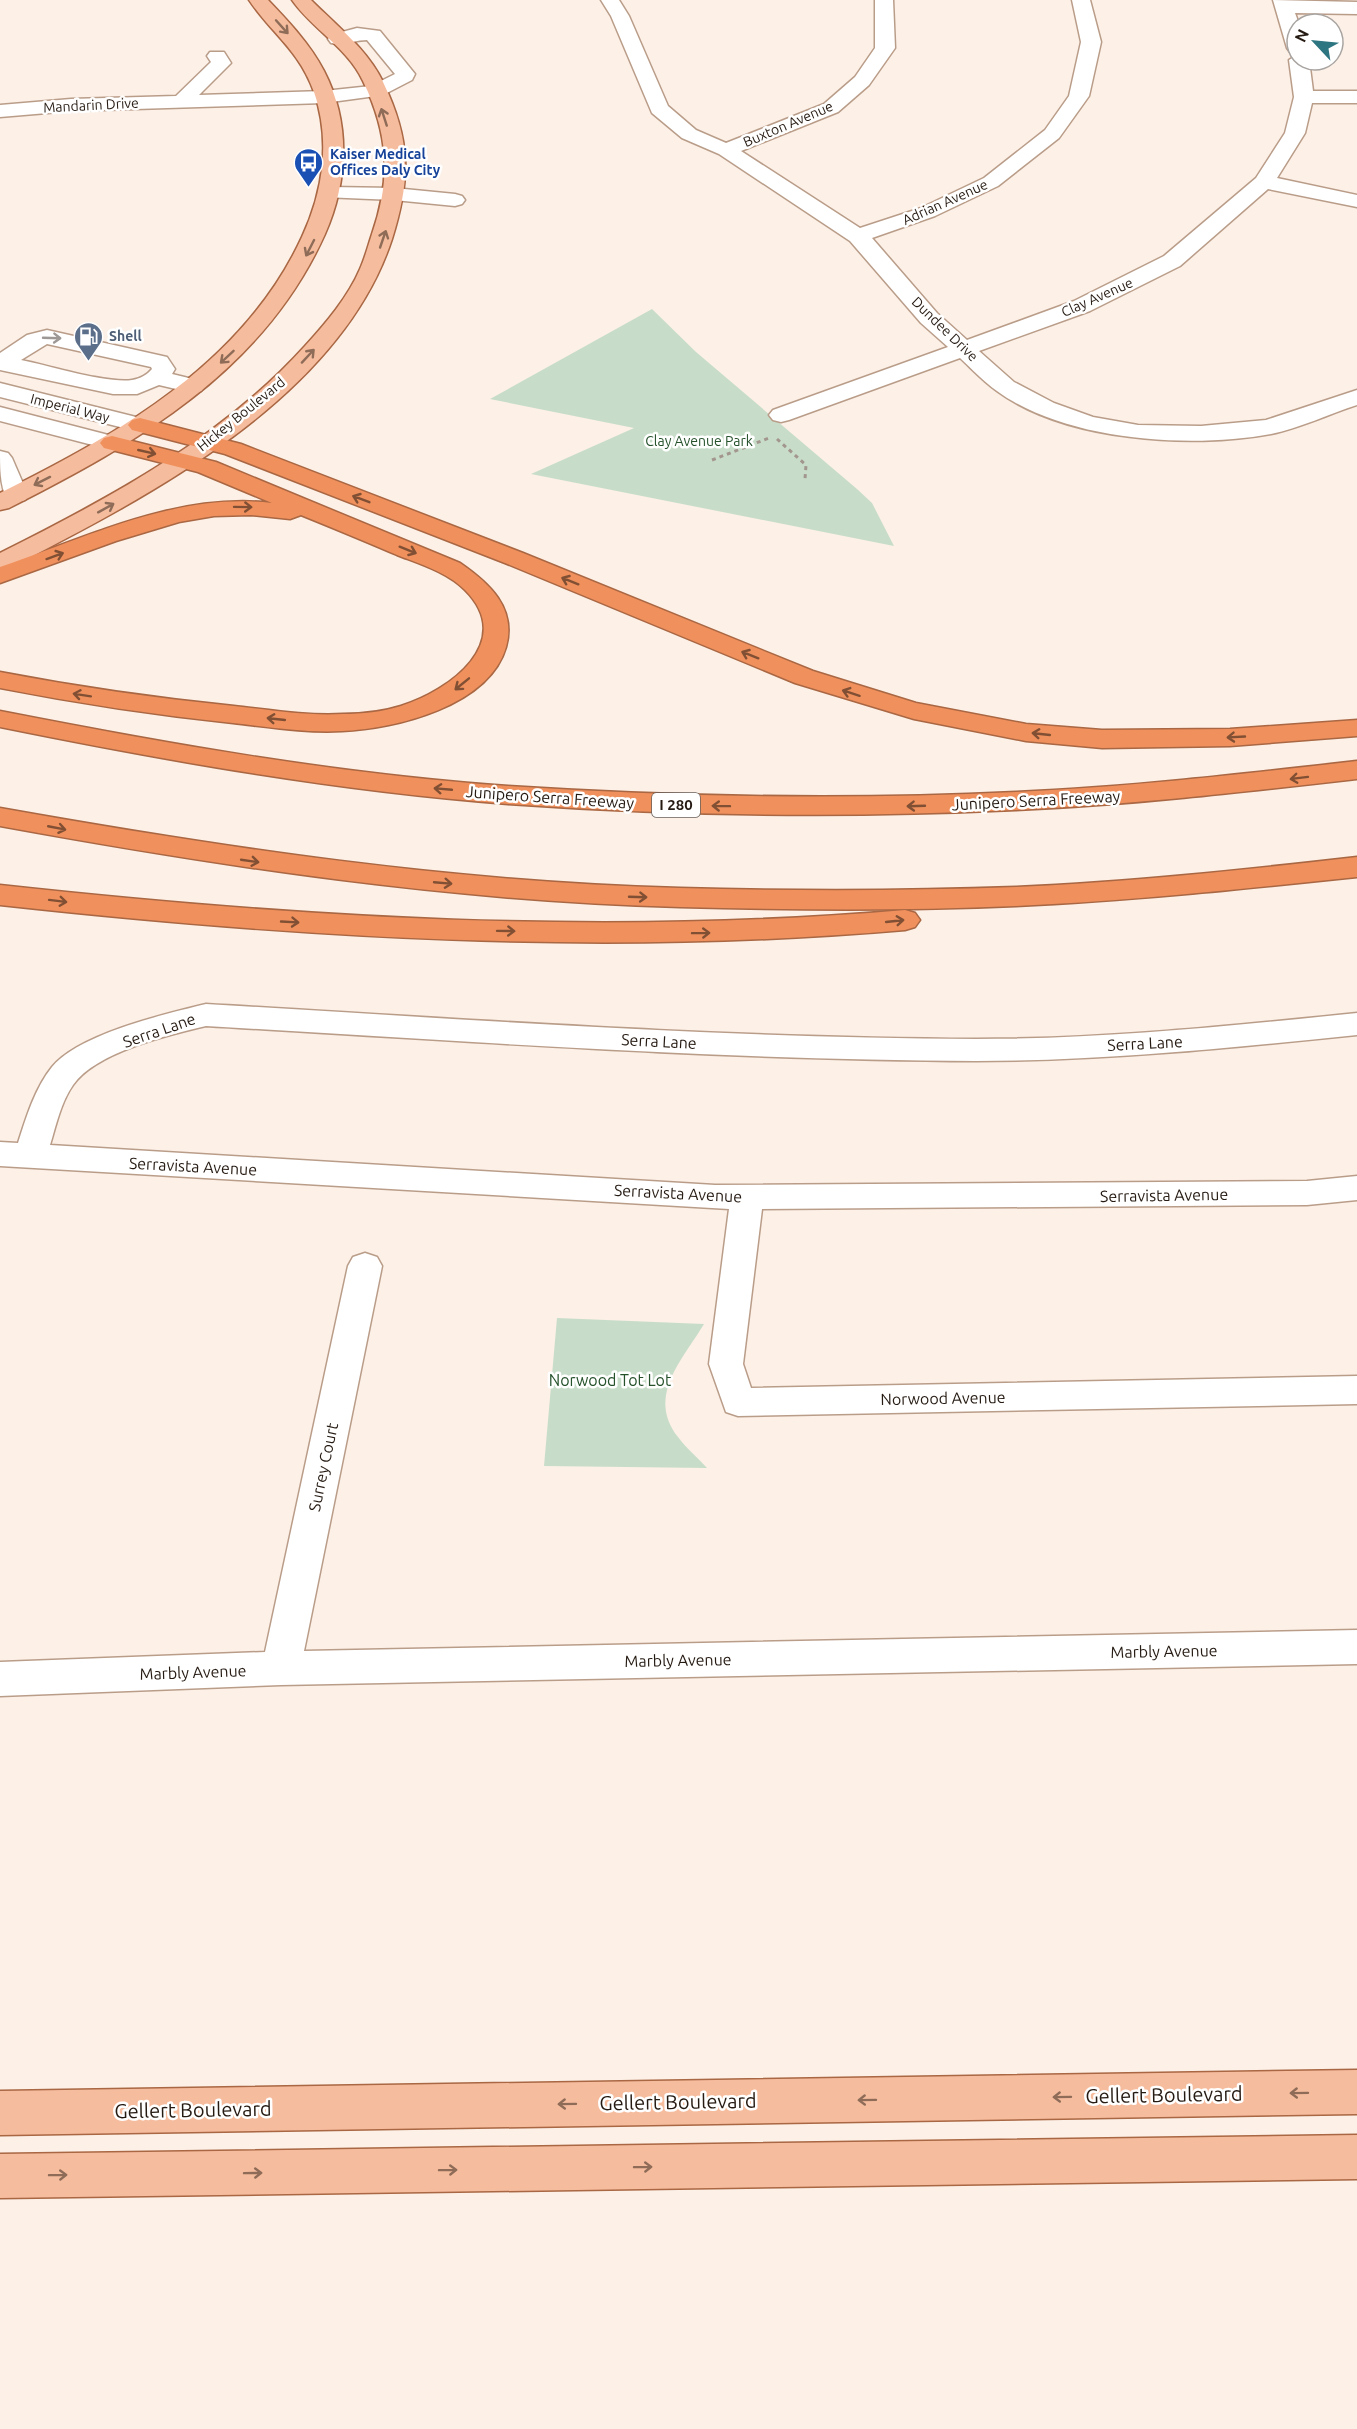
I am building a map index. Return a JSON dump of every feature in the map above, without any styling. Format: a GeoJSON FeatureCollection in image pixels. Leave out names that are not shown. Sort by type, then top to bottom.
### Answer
{"type":"FeatureCollection","features":[{"type":"Feature","properties":{"kind":"highway"},"geometry":{"type":"LineString","coordinates":[[140,425],[209,441],[514,558],[804,677],[929,715],[1005,729],[1101,739],[1195,739],[1357,728]]}},
{"type":"Feature","properties":{"kind":"highway"},"geometry":{"type":"LineString","coordinates":[[0,680],[135,703],[317,723],[375,720],[421,708],[443,698],[477,671],[490,655],[496,641],[497,627],[489,600],[467,577],[451,568],[207,467],[112,443]]}},
{"type":"Feature","properties":{"kind":"highway"},"geometry":{"type":"LineString","coordinates":[[0,575],[163,518],[208,508],[235,506],[275,509],[354,528]]}},
{"type":"Feature","properties":{"kind":"highway","name":"Junipero Serra Freeway"},"geometry":{"type":"LineString","coordinates":[[0,719],[156,750],[329,777],[511,795],[655,804],[822,807],[1007,803],[1191,790],[1357,770]]}},
{"type":"Feature","properties":{"kind":"highway"},"geometry":{"type":"LineString","coordinates":[[0,817],[121,841],[254,862],[360,875],[547,892],[675,898],[827,901],[997,897],[1126,890],[1357,867]]}},
{"type":"Feature","properties":{"kind":"highway"},"geometry":{"type":"LineString","coordinates":[[0,895],[143,911],[254,920],[452,929],[676,933],[856,925],[1126,890]]}},
{"type":"Feature","properties":{"kind":"main road"},"geometry":{"type":"LineString","coordinates":[[8,499],[112,443],[193,386],[237,346],[289,285],[313,244],[330,194],[335,154],[333,128],[317,76],[306,55],[258,0]]}},
{"type":"Feature","properties":{"kind":"main road","name":"Hickey Boulevard"},"geometry":{"type":"LineString","coordinates":[[0,563],[110,506],[183,460],[276,389],[342,316],[369,271],[378,253],[389,218],[394,194],[396,154],[372,79],[301,0]]}},
{"type":"Feature","properties":{"kind":"main road","name":"Gellert Boulevard"},"geometry":{"type":"LineString","coordinates":[[0,2113],[1357,2092]]}},
{"type":"Feature","properties":{"kind":"main road"},"geometry":{"type":"LineString","coordinates":[[0,2176],[1357,2157]]}},
{"type":"Feature","properties":{"kind":"street","name":"Dundee Drive"},"geometry":{"type":"LineString","coordinates":[[610,0],[620,16],[659,109],[689,134],[726,150],[858,236],[929,318],[1006,387],[1046,408],[1088,423],[1138,432],[1201,433],[1269,427],[1357,397]]}},
{"type":"Feature","properties":{"kind":"street","name":"Buxton Avenue"},"geometry":{"type":"LineString","coordinates":[[726,150],[831,108],[862,81],[885,48],[884,0]]}},
{"type":"Feature","properties":{"kind":"street","name":"Adrian Avenue"},"geometry":{"type":"LineString","coordinates":[[858,236],[928,212],[991,182],[1052,134],[1079,96],[1091,42],[1082,0]]}},
{"type":"Feature","properties":{"kind":"street"},"geometry":{"type":"LineString","coordinates":[[1283,4],[1357,8]]}},
{"type":"Feature","properties":{"kind":"street"},"geometry":{"type":"LineString","coordinates":[[338,39],[357,34],[373,35],[405,74],[394,83],[376,91]]}},
{"type":"Feature","properties":{"kind":"street"},"geometry":{"type":"LineString","coordinates":[[182,101],[221,63],[217,56]]}},
{"type":"Feature","properties":{"kind":"street","name":"Clay Avenue"},"geometry":{"type":"LineString","coordinates":[[781,415],[1082,306],[1172,261],[1264,182],[1295,133],[1304,97],[1301,72]]}},
{"type":"Feature","properties":{"kind":"street","name":"Mandarin Drive"},"geometry":{"type":"LineString","coordinates":[[0,111],[182,101],[324,97],[376,91]]}},
{"type":"Feature","properties":{"kind":"street"},"geometry":{"type":"LineString","coordinates":[[1304,97],[1357,97]]}},
{"type":"Feature","properties":{"kind":"street"},"geometry":{"type":"LineString","coordinates":[[1264,182],[1357,201]]}},
{"type":"Feature","properties":{"kind":"street"},"geometry":{"type":"LineString","coordinates":[[330,194],[394,194],[455,200]]}},
{"type":"Feature","properties":{"kind":"street"},"geometry":{"type":"LineString","coordinates":[[0,362],[35,340],[47,337],[158,370],[193,386]]}},
{"type":"Feature","properties":{"kind":"street"},"geometry":{"type":"LineString","coordinates":[[0,362],[113,387],[137,387],[158,370]]}},
{"type":"Feature","properties":{"kind":"street"},"geometry":{"type":"LineString","coordinates":[[83,411],[91,383]]}},
{"type":"Feature","properties":{"kind":"street","name":"Imperial Way"},"geometry":{"type":"LineString","coordinates":[[0,390],[140,425]]}},
{"type":"Feature","properties":{"kind":"street"},"geometry":{"type":"LineString","coordinates":[[0,440],[11,417]]}},
{"type":"Feature","properties":{"kind":"street","name":"Imperial Way"},"geometry":{"type":"LineString","coordinates":[[11,417],[112,443]]}},
{"type":"Feature","properties":{"kind":"street"},"geometry":{"type":"LineString","coordinates":[[0,458],[8,499]]}},
{"type":"Feature","properties":{"kind":"street","name":"Serra Lane"},"geometry":{"type":"LineString","coordinates":[[8,1155],[46,1105],[65,1073],[88,1056],[160,1026],[206,1015],[665,1042],[977,1050],[1177,1042],[1357,1024]]}},
{"type":"Feature","properties":{"kind":"street","name":"Serravista Avenue"},"geometry":{"type":"LineString","coordinates":[[8,1155],[715,1197],[1307,1193],[1357,1188]]}},
{"type":"Feature","properties":{"kind":"street","name":"Norwood Avenue"},"geometry":{"type":"LineString","coordinates":[[747,1197],[726,1364],[738,1402],[1357,1390]]}},
{"type":"Feature","properties":{"kind":"street","name":"Surrey Court"},"geometry":{"type":"LineString","coordinates":[[281,1668],[365,1266]]}},
{"type":"Feature","properties":{"kind":"street","name":"Marbly Avenue"},"geometry":{"type":"LineString","coordinates":[[0,1679],[281,1668],[1357,1647]]}},
{"type":"Feature","properties":{"kind":"path"},"geometry":{"type":"LineString","coordinates":[[712,460],[746,445],[775,436],[806,465],[805,479]]}},
{"type":"Feature","properties":{"kind":"green space","name":"Clay Avenue Park"},"geometry":{"type":"Polygon","coordinates":[[[652,309],[696,352],[872,503],[894,546],[531,474],[634,428],[490,399],[652,309]]]}},
{"type":"Feature","properties":{"kind":"green space","name":"Norwood Tot Lot"},"geometry":{"type":"Polygon","coordinates":[[[557,1318],[704,1324],[671,1378],[666,1407],[669,1422],[678,1437],[707,1468],[544,1466],[557,1318]]]}},
{"type":"Feature","properties":{"kind":"place","name":"Kaiser Medical Offices Daly City"},"geometry":{"type":"Point","coordinates":[309,188]}},
{"type":"Feature","properties":{"kind":"place","name":"Shell"},"geometry":{"type":"Point","coordinates":[88,362]}}]}
